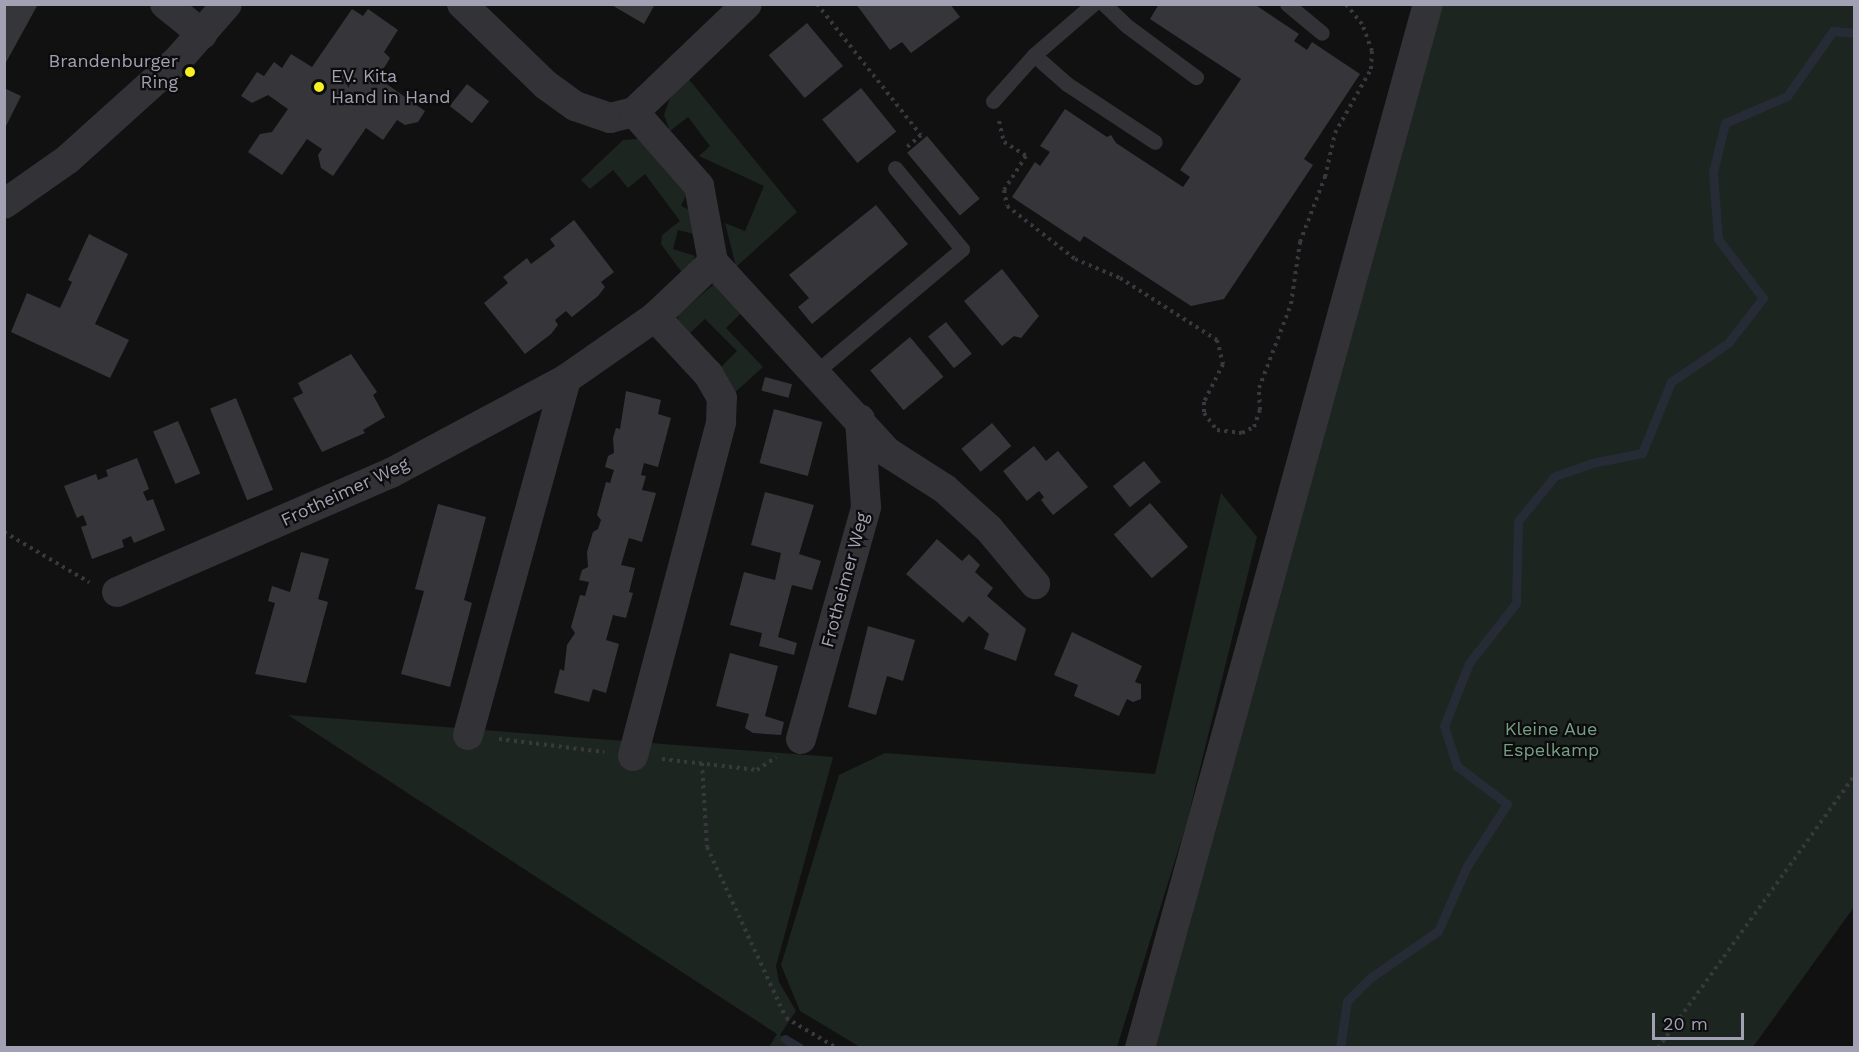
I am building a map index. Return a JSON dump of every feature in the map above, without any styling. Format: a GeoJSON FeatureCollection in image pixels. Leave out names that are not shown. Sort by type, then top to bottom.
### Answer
{"type":"FeatureCollection","features":[{"type":"Feature","properties":{"kind":"street"},"geometry":{"type":"LineString","coordinates":[[165,4],[202,34]]}},
{"type":"Feature","properties":{"kind":"street"},"geometry":{"type":"LineString","coordinates":[[4,204],[68,159],[202,34],[227,4]]}},
{"type":"Feature","properties":{"kind":"street"},"geometry":{"type":"LineString","coordinates":[[462,4],[546,85],[575,106],[610,118],[634,112],[747,4]]}},
{"type":"Feature","properties":{"kind":"street"},"geometry":{"type":"LineString","coordinates":[[1140,1047],[1428,4]]}},
{"type":"Feature","properties":{"kind":"street"},"geometry":{"type":"LineString","coordinates":[[634,112],[699,186],[713,262],[860,419],[887,452],[945,489],[989,529],[1035,584]]}},
{"type":"Feature","properties":{"kind":"street","name":"Frotheimer Weg"},"geometry":{"type":"LineString","coordinates":[[117,592],[391,473],[566,379],[655,317],[713,262]]}},
{"type":"Feature","properties":{"kind":"street"},"geometry":{"type":"LineString","coordinates":[[633,756],[721,422],[722,398],[708,374],[655,317]]}},
{"type":"Feature","properties":{"kind":"street"},"geometry":{"type":"LineString","coordinates":[[468,735],[566,379]]}},
{"type":"Feature","properties":{"kind":"street","name":"Frotheimer Weg"},"geometry":{"type":"LineString","coordinates":[[801,739],[866,507],[860,419]]}},
{"type":"Feature","properties":{"kind":"lane"},"geometry":{"type":"LineString","coordinates":[[993,101],[1034,55],[1093,4]]}},
{"type":"Feature","properties":{"kind":"lane"},"geometry":{"type":"LineString","coordinates":[[1104,4],[1127,26],[1196,77]]}},
{"type":"Feature","properties":{"kind":"lane"},"geometry":{"type":"LineString","coordinates":[[1287,4],[1322,33]]}},
{"type":"Feature","properties":{"kind":"lane"},"geometry":{"type":"LineString","coordinates":[[1034,55],[1067,84],[1155,142]]}},
{"type":"Feature","properties":{"kind":"lane"},"geometry":{"type":"LineString","coordinates":[[816,372],[962,249],[895,168]]}},
{"type":"Feature","properties":{"kind":"path"},"geometry":{"type":"LineString","coordinates":[[817,4],[921,135],[903,151],[895,168]]}},
{"type":"Feature","properties":{"kind":"path"},"geometry":{"type":"LineString","coordinates":[[993,101],[1004,142],[1026,156],[1004,190],[1007,206],[1075,259],[1120,279],[1217,340],[1223,363],[1204,402],[1204,413],[1217,430],[1242,433],[1254,427],[1260,410],[1259,388],[1291,304],[1300,242],[1325,177],[1335,133],[1371,69],[1369,42],[1362,24],[1346,4]]}},
{"type":"Feature","properties":{"kind":"path"},"geometry":{"type":"LineString","coordinates":[[4,532],[82,579],[117,592]]}},
{"type":"Feature","properties":{"kind":"path"},"geometry":{"type":"LineString","coordinates":[[702,763],[707,847],[786,1018],[837,1047]]}},
{"type":"Feature","properties":{"kind":"path"},"geometry":{"type":"LineString","coordinates":[[1658,1047],[1854,776]]}},
{"type":"Feature","properties":{"kind":"green space","name":"Kleine Aue Espelkamp"},"geometry":{"type":"Polygon","coordinates":[[[1437,5],[1854,5],[1854,907],[1753,1047],[1153,1048],[1437,5]]]}},
{"type":"Feature","properties":{"kind":"green space"},"geometry":{"type":"Polygon","coordinates":[[[687,77],[797,212],[736,267],[725,223],[745,231],[764,186],[699,156],[710,146],[688,117],[670,131],[664,115],[670,98],[687,77]]]}},
{"type":"Feature","properties":{"kind":"green space"},"geometry":{"type":"Polygon","coordinates":[[[638,139],[688,191],[681,206],[695,212],[701,236],[678,230],[673,249],[695,256],[688,274],[683,274],[661,244],[662,235],[680,221],[645,174],[628,188],[613,170],[590,189],[581,180],[623,140],[638,139]]]}},
{"type":"Feature","properties":{"kind":"green space"},"geometry":{"type":"Polygon","coordinates":[[[714,284],[742,312],[726,328],[763,367],[732,395],[721,367],[737,351],[705,319],[689,334],[677,320],[679,314],[714,284]]]}},
{"type":"Feature","properties":{"kind":"green space"},"geometry":{"type":"Polygon","coordinates":[[[1221,493],[1257,537],[1186,825],[1117,1047],[860,1047],[800,1011],[781,965],[839,775],[885,753],[1155,774],[1221,493]]]}},
{"type":"Feature","properties":{"kind":"green space"},"geometry":{"type":"Polygon","coordinates":[[[288,715],[833,757],[776,966],[779,982],[796,1011],[780,1035],[801,1047],[769,1047],[777,1034],[288,715]]]}},
{"type":"Feature","properties":{"kind":"building"},"geometry":{"type":"Polygon","coordinates":[[[4,4],[37,6],[4,66],[4,4]]]}},
{"type":"Feature","properties":{"kind":"building"},"geometry":{"type":"Polygon","coordinates":[[[610,4],[655,4],[644,24],[610,4]]]}},
{"type":"Feature","properties":{"kind":"building"},"geometry":{"type":"Polygon","coordinates":[[[856,4],[950,4],[960,17],[911,53],[902,42],[890,50],[856,4]]]}},
{"type":"Feature","properties":{"kind":"building"},"geometry":{"type":"Polygon","coordinates":[[[1159,4],[1254,4],[1299,34],[1294,41],[1307,50],[1312,42],[1360,74],[1304,159],[1313,165],[1224,299],[1191,306],[1084,236],[1080,242],[1012,197],[1035,162],[1040,166],[1050,152],[1040,146],[1065,109],[1107,137],[1111,135],[1116,143],[1183,187],[1190,177],[1180,170],[1241,79],[1150,19],[1159,4]]]}},
{"type":"Feature","properties":{"kind":"building","name":"EV. Kita Hand in Hand"},"geometry":{"type":"Polygon","coordinates":[[[352,9],[363,16],[368,9],[398,30],[384,52],[390,58],[378,78],[425,111],[418,122],[405,125],[397,120],[383,140],[366,128],[333,176],[321,168],[318,155],[322,149],[307,139],[282,175],[248,152],[260,134],[272,132],[288,109],[268,95],[252,103],[241,96],[257,72],[264,76],[274,62],[282,68],[291,54],[312,67],[352,9]]]}},
{"type":"Feature","properties":{"kind":"building"},"geometry":{"type":"Polygon","coordinates":[[[807,23],[843,66],[805,98],[769,55],[807,23]]]}},
{"type":"Feature","properties":{"kind":"building"},"geometry":{"type":"Polygon","coordinates":[[[467,84],[489,101],[472,123],[450,106],[467,84]]]}},
{"type":"Feature","properties":{"kind":"building"},"geometry":{"type":"Polygon","coordinates":[[[4,88],[21,96],[4,130],[4,88]]]}},
{"type":"Feature","properties":{"kind":"building"},"geometry":{"type":"Polygon","coordinates":[[[861,88],[896,132],[857,163],[822,119],[861,88]]]}},
{"type":"Feature","properties":{"kind":"building"},"geometry":{"type":"Polygon","coordinates":[[[927,136],[980,199],[960,216],[907,153],[927,136]]]}},
{"type":"Feature","properties":{"kind":"building"},"geometry":{"type":"Polygon","coordinates":[[[876,205],[908,244],[812,324],[798,307],[809,298],[789,275],[876,205]]]}},
{"type":"Feature","properties":{"kind":"building"},"geometry":{"type":"Polygon","coordinates":[[[574,220],[614,272],[601,282],[605,287],[598,296],[572,317],[566,311],[555,320],[558,325],[551,334],[525,354],[484,303],[508,283],[503,277],[527,258],[531,264],[555,246],[550,239],[574,220]]]}},
{"type":"Feature","properties":{"kind":"building"},"geometry":{"type":"Polygon","coordinates":[[[89,234],[128,254],[95,324],[129,340],[110,378],[11,332],[27,293],[60,308],[72,282],[68,280],[89,234]]]}},
{"type":"Feature","properties":{"kind":"building"},"geometry":{"type":"Polygon","coordinates":[[[1002,269],[1039,316],[1021,338],[1014,336],[1002,346],[964,301],[1002,269]]]}},
{"type":"Feature","properties":{"kind":"building"},"geometry":{"type":"Polygon","coordinates":[[[946,322],[972,354],[954,368],[928,336],[946,322]]]}},
{"type":"Feature","properties":{"kind":"building"},"geometry":{"type":"Polygon","coordinates":[[[910,337],[943,377],[904,410],[870,370],[910,337]]]}},
{"type":"Feature","properties":{"kind":"building"},"geometry":{"type":"Polygon","coordinates":[[[351,354],[377,392],[373,395],[385,417],[363,430],[365,433],[322,452],[293,398],[303,393],[298,383],[351,354]]]}},
{"type":"Feature","properties":{"kind":"building"},"geometry":{"type":"Polygon","coordinates":[[[765,377],[792,384],[788,398],[761,391],[765,377]]]}},
{"type":"Feature","properties":{"kind":"building"},"geometry":{"type":"Polygon","coordinates":[[[626,391],[661,400],[658,414],[671,418],[658,467],[644,463],[641,475],[646,476],[642,490],[656,493],[642,542],[629,538],[621,565],[635,568],[629,592],[633,593],[626,618],[613,615],[606,640],[619,644],[606,693],[593,689],[589,702],[554,693],[560,669],[564,671],[567,645],[575,633],[571,627],[580,595],[585,596],[589,582],[579,580],[582,570],[588,567],[587,552],[593,532],[598,529],[601,520],[597,515],[606,482],[610,483],[614,470],[605,467],[608,456],[614,453],[613,438],[616,428],[620,429],[626,391]]]}},
{"type":"Feature","properties":{"kind":"building"},"geometry":{"type":"Polygon","coordinates":[[[236,398],[273,490],[247,500],[210,408],[236,398]]]}},
{"type":"Feature","properties":{"kind":"building"},"geometry":{"type":"Polygon","coordinates":[[[774,409],[822,422],[808,476],[760,463],[774,409]]]}},
{"type":"Feature","properties":{"kind":"building"},"geometry":{"type":"Polygon","coordinates":[[[178,421],[200,473],[175,484],[153,432],[178,421]]]}},
{"type":"Feature","properties":{"kind":"building"},"geometry":{"type":"Polygon","coordinates":[[[992,423],[1011,446],[981,472],[961,449],[992,423]]]}},
{"type":"Feature","properties":{"kind":"building"},"geometry":{"type":"Polygon","coordinates":[[[1034,446],[1046,461],[1058,451],[1088,487],[1053,515],[1041,500],[1044,497],[1039,491],[1027,501],[1003,471],[1034,446]]]}},
{"type":"Feature","properties":{"kind":"building"},"geometry":{"type":"Polygon","coordinates":[[[137,458],[149,489],[143,492],[147,501],[153,499],[165,530],[134,543],[131,536],[122,540],[124,547],[92,559],[81,527],[87,525],[83,515],[77,518],[64,486],[96,474],[98,480],[108,476],[106,470],[137,458]]]}},
{"type":"Feature","properties":{"kind":"building"},"geometry":{"type":"Polygon","coordinates":[[[1144,461],[1161,482],[1130,507],[1113,486],[1144,461]]]}},
{"type":"Feature","properties":{"kind":"building"},"geometry":{"type":"Polygon","coordinates":[[[765,492],[814,505],[799,554],[821,561],[812,590],[792,585],[778,637],[797,643],[794,655],[759,646],[762,633],[730,625],[744,572],[775,580],[781,553],[751,545],[765,492]]]}},
{"type":"Feature","properties":{"kind":"building"},"geometry":{"type":"Polygon","coordinates":[[[1150,503],[1188,547],[1152,578],[1114,534],[1150,503]]]}},
{"type":"Feature","properties":{"kind":"building"},"geometry":{"type":"Polygon","coordinates":[[[438,504],[486,517],[464,600],[472,603],[450,687],[401,674],[424,591],[415,589],[438,504]]]}},
{"type":"Feature","properties":{"kind":"building"},"geometry":{"type":"Polygon","coordinates":[[[937,539],[962,561],[969,554],[980,565],[975,572],[993,588],[987,596],[1026,629],[1016,661],[984,649],[989,634],[969,616],[963,623],[906,574],[937,539]]]}},
{"type":"Feature","properties":{"kind":"building"},"geometry":{"type":"Polygon","coordinates":[[[301,552],[329,559],[318,599],[328,602],[306,683],[255,674],[275,603],[268,601],[272,586],[290,592],[301,552]]]}},
{"type":"Feature","properties":{"kind":"building"},"geometry":{"type":"Polygon","coordinates":[[[868,626],[915,640],[903,681],[887,676],[876,715],[848,707],[868,626]]]}},
{"type":"Feature","properties":{"kind":"building"},"geometry":{"type":"Polygon","coordinates":[[[1072,632],[1142,666],[1135,682],[1141,684],[1141,699],[1133,702],[1127,699],[1119,716],[1074,696],[1078,685],[1054,675],[1072,632]]]}},
{"type":"Feature","properties":{"kind":"building"},"geometry":{"type":"Polygon","coordinates":[[[730,653],[778,666],[765,716],[784,722],[781,735],[753,733],[745,728],[749,714],[716,706],[730,653]]]}},
{"type":"Feature","properties":{"kind":"waterway"},"geometry":{"type":"LineString","coordinates":[[1340,1048],[1347,1001],[1370,978],[1438,931],[1467,866],[1507,804],[1457,766],[1444,726],[1469,663],[1516,603],[1518,521],[1555,476],[1592,463],[1642,453],[1671,382],[1728,343],[1763,298],[1718,239],[1713,172],[1725,123],[1787,96],[1833,31],[1854,33]]}},
{"type":"Feature","properties":{"kind":"waterway"},"geometry":{"type":"LineString","coordinates":[[785,1039],[800,1048]]}},
{"type":"Feature","properties":{"kind":"place","name":"Brandenburger Ring"},"geometry":{"type":"Point","coordinates":[190,72]}},
{"type":"Feature","properties":{"kind":"place","name":"EV. Kita Hand in Hand"},"geometry":{"type":"Point","coordinates":[319,87]}}]}
